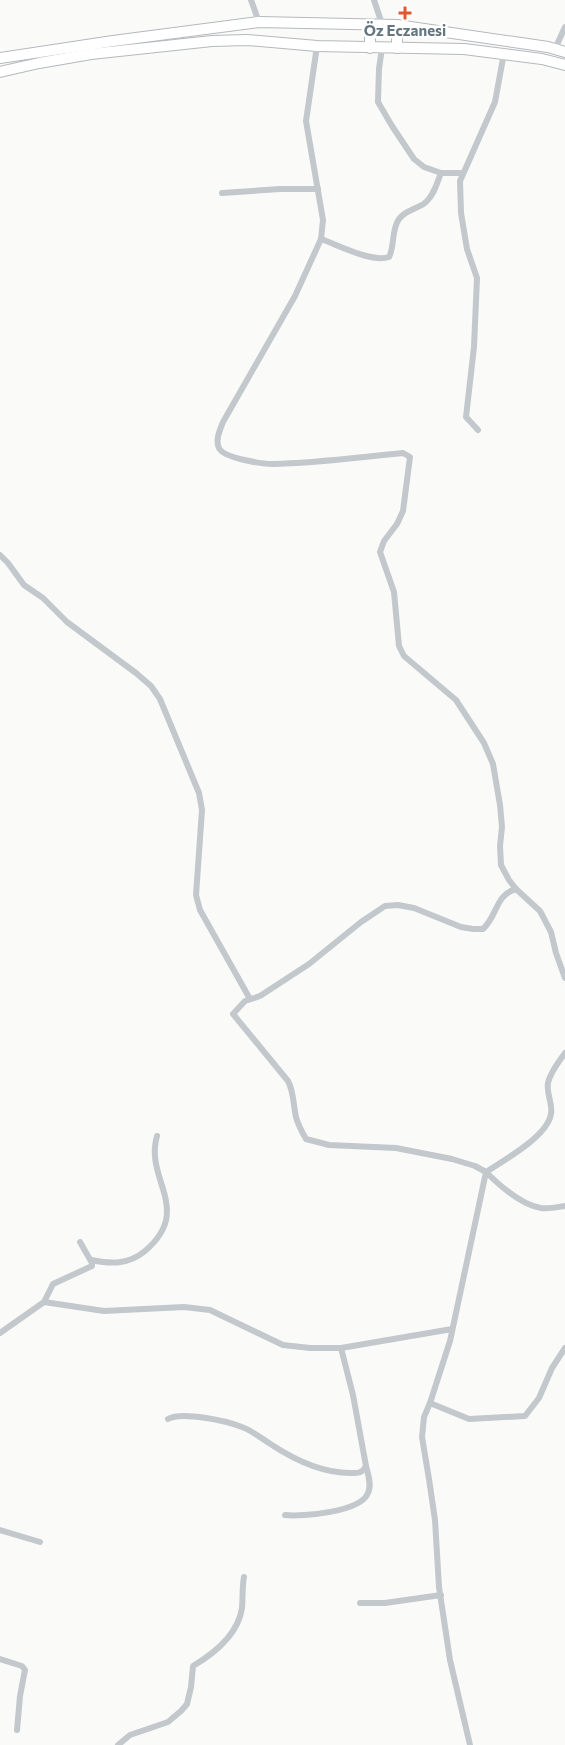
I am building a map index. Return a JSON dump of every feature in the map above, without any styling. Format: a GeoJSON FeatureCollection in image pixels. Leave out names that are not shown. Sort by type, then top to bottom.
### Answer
{"type":"FeatureCollection","features":[{"type":"Feature","properties":{"kind":"highway"},"geometry":{"type":"LineString","coordinates":[[0,58],[113,40],[259,22],[397,25],[486,37],[560,51]]}},
{"type":"Feature","properties":{"kind":"highway"},"geometry":{"type":"LineString","coordinates":[[370,24],[370,48]]}},
{"type":"Feature","properties":{"kind":"highway"},"geometry":{"type":"LineString","coordinates":[[397,25],[397,48]]}},
{"type":"Feature","properties":{"kind":"highway"},"geometry":{"type":"LineString","coordinates":[[0,72],[92,54],[212,41],[247,40],[317,46],[464,49],[542,59],[565,66]]}},
{"type":"Feature","properties":{"kind":"street"},"geometry":{"type":"LineString","coordinates":[[251,0],[259,22]]}},
{"type":"Feature","properties":{"kind":"street"},"geometry":{"type":"LineString","coordinates":[[374,0],[382,24]]}},
{"type":"Feature","properties":{"kind":"street"},"geometry":{"type":"LineString","coordinates":[[560,51],[565,27]]}},
{"type":"Feature","properties":{"kind":"street"},"geometry":{"type":"LineString","coordinates":[[317,46],[306,121],[323,220],[321,239],[296,296],[223,422],[217,440],[219,448],[222,452],[234,458],[271,464],[403,453],[410,457],[403,511],[397,524],[384,541],[380,552],[394,592],[399,646],[404,656],[456,700],[484,743],[493,764],[500,806],[502,827],[501,865],[516,889],[540,911],[551,932],[565,978]]}},
{"type":"Feature","properties":{"kind":"street"},"geometry":{"type":"LineString","coordinates":[[382,48],[378,102],[414,159],[424,167],[441,173],[462,173]]}},
{"type":"Feature","properties":{"kind":"street"},"geometry":{"type":"LineString","coordinates":[[478,430],[466,417],[474,347],[477,278],[470,261],[461,213],[460,181],[495,102],[504,53]]}},
{"type":"Feature","properties":{"kind":"street"},"geometry":{"type":"LineString","coordinates":[[321,239],[360,254],[383,259],[389,257],[393,250],[399,218],[426,202],[434,190],[441,173]]}},
{"type":"Feature","properties":{"kind":"street"},"geometry":{"type":"LineString","coordinates":[[222,192],[318,189]]}},
{"type":"Feature","properties":{"kind":"street"},"geometry":{"type":"LineString","coordinates":[[0,555],[24,585],[43,598],[67,622],[152,686],[160,698],[199,793],[202,810],[196,872],[196,895],[200,910],[250,1000]]}},
{"type":"Feature","properties":{"kind":"street"},"geometry":{"type":"LineString","coordinates":[[516,889],[507,891],[501,898],[490,922],[483,929],[461,927],[414,908],[398,905],[385,906],[361,922],[308,964],[260,996],[245,1001],[233,1014],[288,1081],[292,1088],[300,1129],[306,1139],[328,1145],[396,1148],[452,1159],[475,1166],[486,1172],[500,1186],[518,1198],[541,1208],[565,1206]]}},
{"type":"Feature","properties":{"kind":"street"},"geometry":{"type":"LineString","coordinates":[[470,1745],[450,1660],[441,1595],[435,1520],[422,1436],[424,1417],[452,1329],[486,1172],[533,1141],[544,1127],[551,1115],[551,1099],[548,1084],[565,1053]]}},
{"type":"Feature","properties":{"kind":"street"},"geometry":{"type":"LineString","coordinates":[[91,1260],[112,1264],[125,1262],[141,1254],[159,1236],[168,1212],[156,1167],[155,1144],[157,1136]]}},
{"type":"Feature","properties":{"kind":"street"},"geometry":{"type":"LineString","coordinates":[[0,1333],[44,1302],[53,1284],[92,1266],[91,1260],[80,1242]]}},
{"type":"Feature","properties":{"kind":"street"},"geometry":{"type":"LineString","coordinates":[[44,1302],[104,1311],[184,1307],[210,1310],[282,1344],[310,1348],[341,1348],[452,1329]]}},
{"type":"Feature","properties":{"kind":"street"},"geometry":{"type":"LineString","coordinates":[[285,1514],[299,1517],[340,1510],[359,1504],[370,1490],[353,1395],[341,1348]]}},
{"type":"Feature","properties":{"kind":"street"},"geometry":{"type":"LineString","coordinates":[[430,1403],[469,1418],[525,1416],[539,1398],[552,1368],[565,1348]]}},
{"type":"Feature","properties":{"kind":"street"},"geometry":{"type":"LineString","coordinates":[[168,1420],[173,1416],[192,1416],[243,1428],[295,1458],[322,1470],[337,1473],[359,1473],[366,1466]]}},
{"type":"Feature","properties":{"kind":"street"},"geometry":{"type":"LineString","coordinates":[[0,1530],[40,1542]]}},
{"type":"Feature","properties":{"kind":"street"},"geometry":{"type":"LineString","coordinates":[[118,1745],[130,1735],[168,1722],[187,1704],[194,1666],[215,1652],[239,1622],[244,1577]]}},
{"type":"Feature","properties":{"kind":"street"},"geometry":{"type":"LineString","coordinates":[[360,1603],[441,1595]]}},
{"type":"Feature","properties":{"kind":"street"},"geometry":{"type":"LineString","coordinates":[[0,1659],[22,1666],[25,1670],[20,1696],[17,1730]]}},
{"type":"Feature","properties":{"kind":"place","name":"Öz Eczanesi"},"geometry":{"type":"Point","coordinates":[405,13]}}]}
